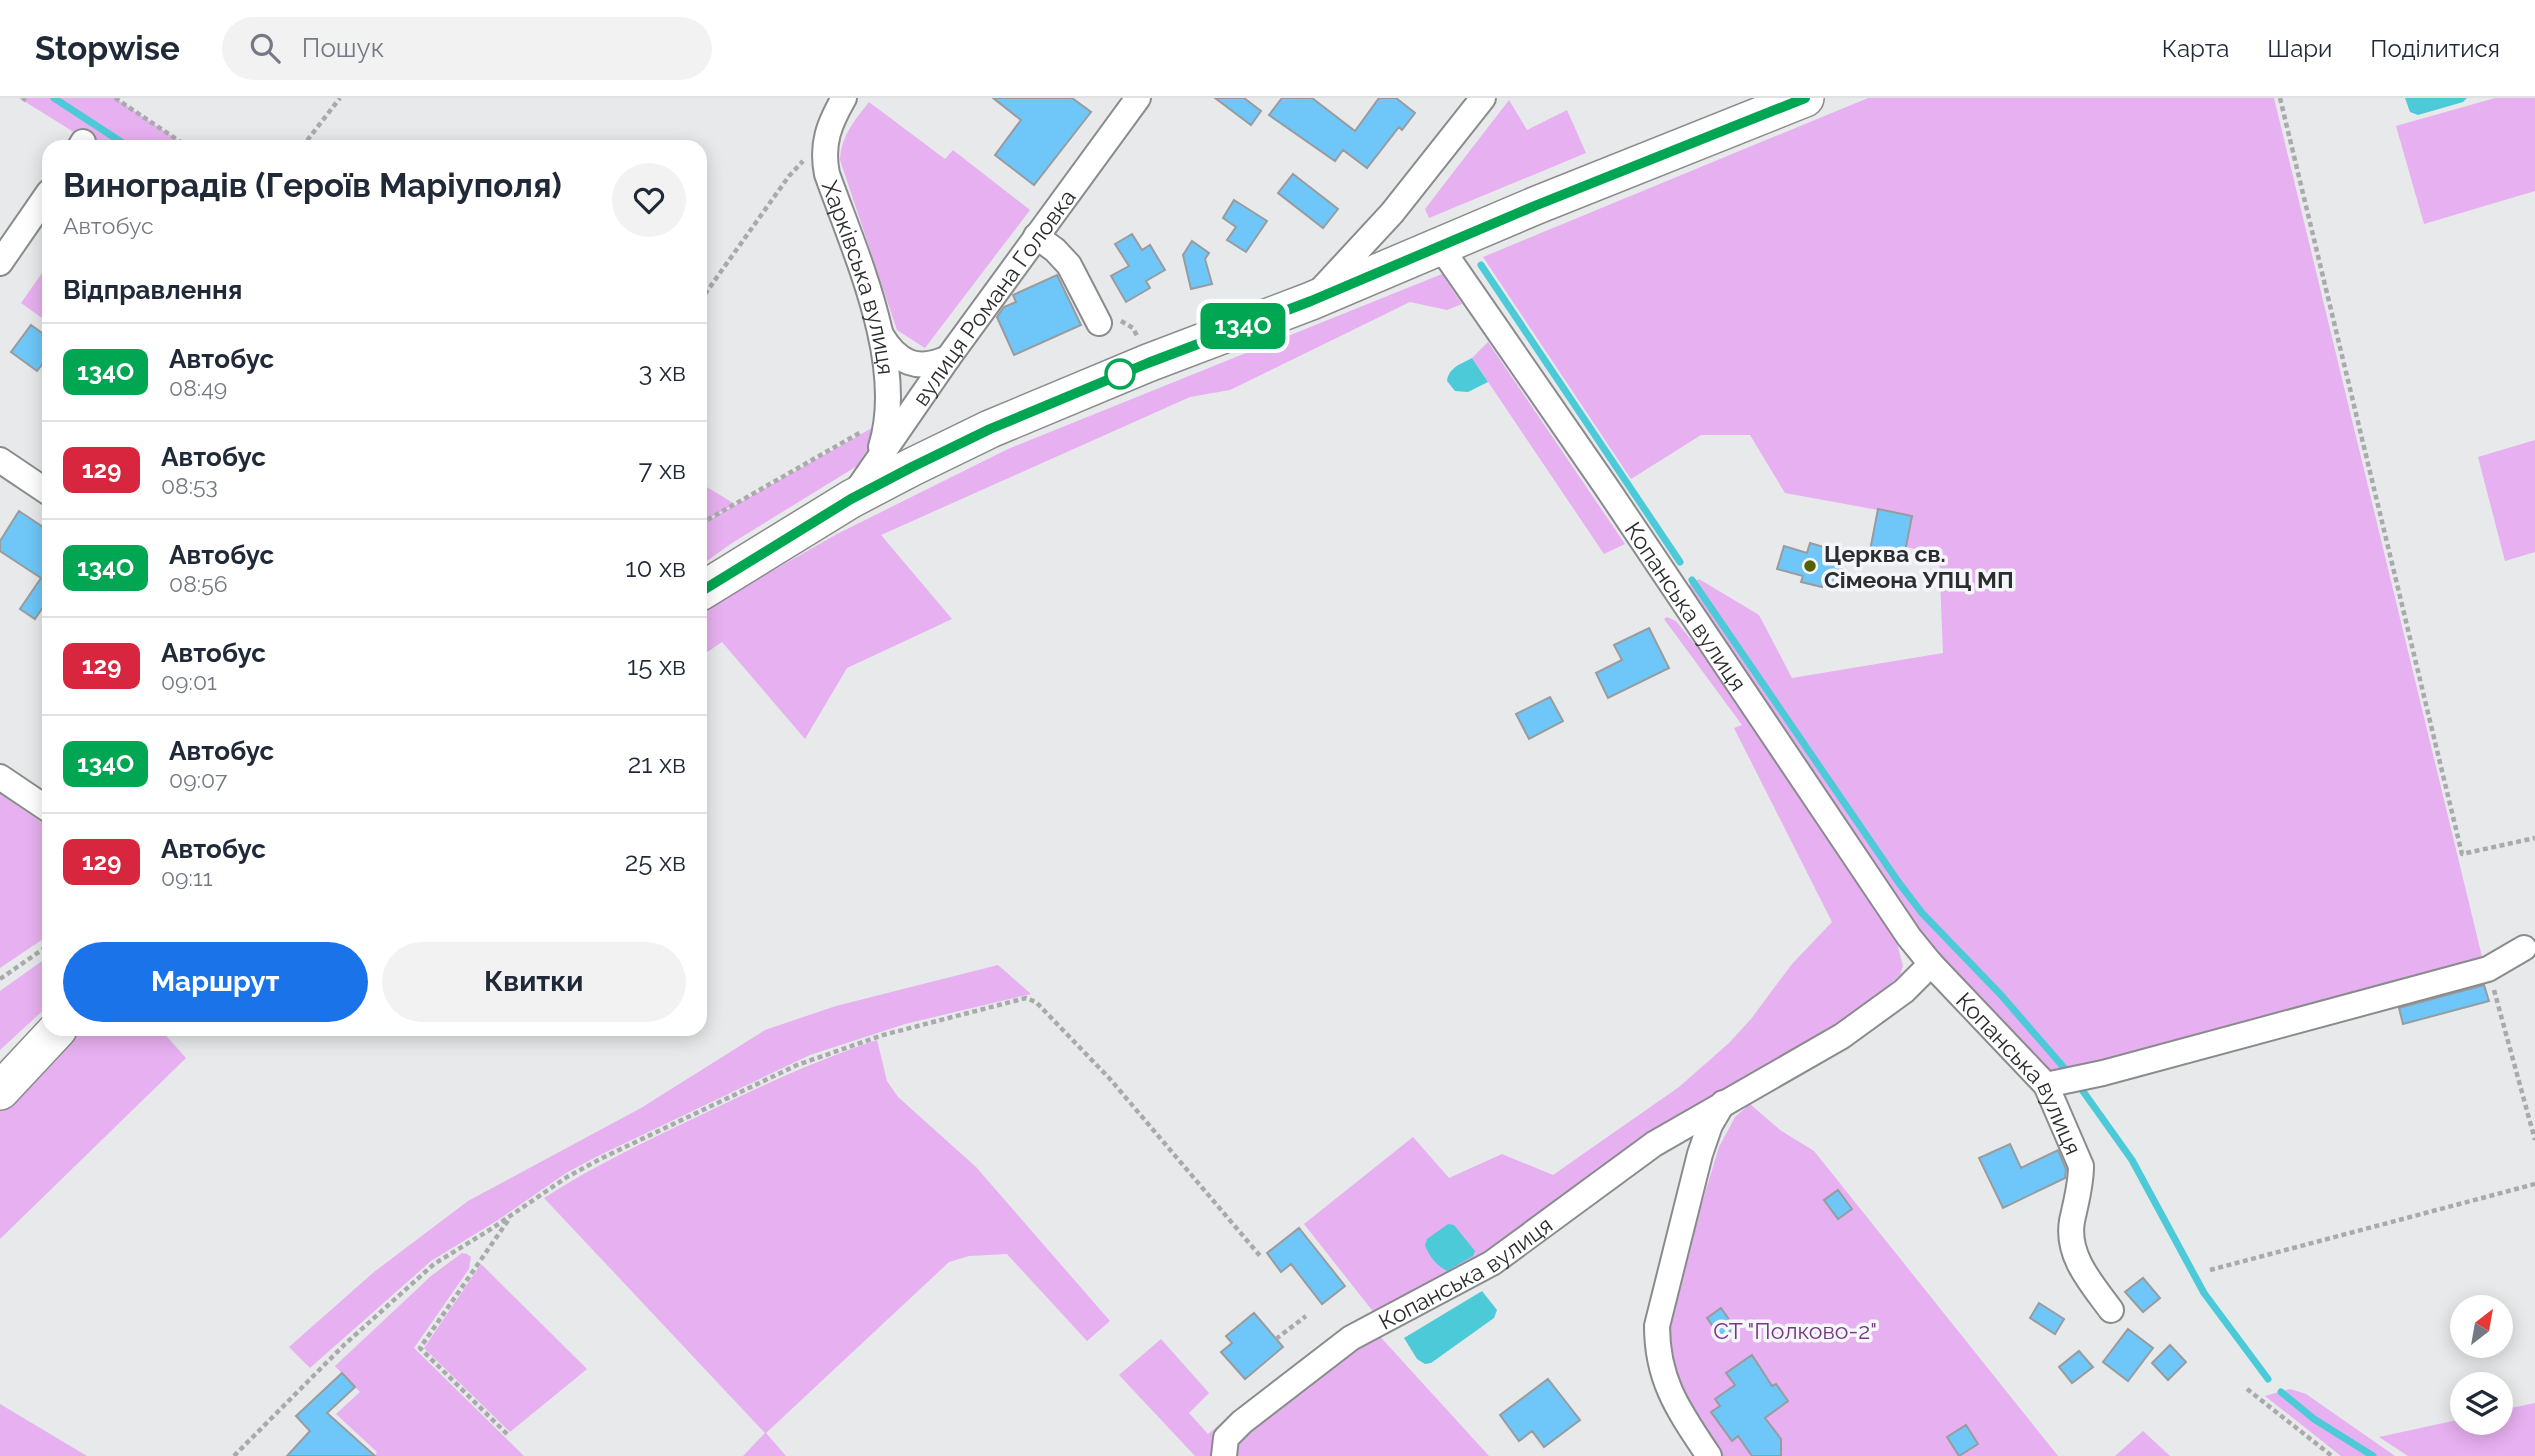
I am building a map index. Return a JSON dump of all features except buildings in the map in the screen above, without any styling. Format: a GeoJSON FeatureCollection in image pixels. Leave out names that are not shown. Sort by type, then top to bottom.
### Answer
{"type":"FeatureCollection","features":[{"type":"Feature","properties":{"kind":"highway"},"geometry":{"type":"LineString","coordinates":[[707,586],[851,499],[990,429],[1148,363],[1311,301],[1537,205],[1804,98]]}},
{"type":"Feature","properties":{"kind":"highway"},"geometry":{"type":"LineString","coordinates":[[0,1091],[51,1036]]}},
{"type":"Feature","properties":{"kind":"street","name":"Харківська вулиця"},"geometry":{"type":"LineString","coordinates":[[844,98],[828,127],[824,144],[827,174],[874,309],[885,362],[886,418],[884,438],[877,461]]}},
{"type":"Feature","properties":{"kind":"street","name":"вулиця Романа Головка"},"geometry":{"type":"LineString","coordinates":[[851,499],[948,358],[1138,98]]}},
{"type":"Feature","properties":{"kind":"street"},"geometry":{"type":"LineString","coordinates":[[1311,301],[1392,213],[1483,98]]}},
{"type":"Feature","properties":{"kind":"street"},"geometry":{"type":"LineString","coordinates":[[0,263],[42,202]]}},
{"type":"Feature","properties":{"kind":"street"},"geometry":{"type":"LineString","coordinates":[[1036,236],[1069,265],[1100,323]]}},
{"type":"Feature","properties":{"kind":"street","name":"Копанська вулиця"},"geometry":{"type":"LineString","coordinates":[[1441,248],[1614,498],[1893,915],[1931,964],[2046,1085],[2081,1166],[2072,1223],[2073,1248],[2088,1278],[2112,1310]]}},
{"type":"Feature","properties":{"kind":"street"},"geometry":{"type":"LineString","coordinates":[[880,334],[888,347],[907,362],[919,366],[933,365],[948,358]]}},
{"type":"Feature","properties":{"kind":"street"},"geometry":{"type":"LineString","coordinates":[[0,460],[42,488]]}},
{"type":"Feature","properties":{"kind":"street"},"geometry":{"type":"LineString","coordinates":[[0,778],[42,805]]}},
{"type":"Feature","properties":{"kind":"street"},"geometry":{"type":"LineString","coordinates":[[2046,1085],[2103,1073],[2488,969],[2524,948]]}},
{"type":"Feature","properties":{"kind":"street","name":"Копанська вулиця"},"geometry":{"type":"LineString","coordinates":[[1224,1456],[1226,1438],[1242,1422],[1351,1338],[1484,1268],[1639,1154],[1842,1036],[1904,991],[1931,964]]}},
{"type":"Feature","properties":{"kind":"street"},"geometry":{"type":"LineString","coordinates":[[1709,1456],[1669,1392],[1661,1370],[1657,1326],[1700,1154],[1710,1125],[1723,1103]]}},
{"type":"Feature","properties":{"kind":"path"},"geometry":{"type":"LineString","coordinates":[[116,98],[178,140]]}},
{"type":"Feature","properties":{"kind":"path"},"geometry":{"type":"LineString","coordinates":[[307,140],[340,98]]}},
{"type":"Feature","properties":{"kind":"path"},"geometry":{"type":"LineString","coordinates":[[2280,98],[2462,854],[2535,838]]}},
{"type":"Feature","properties":{"kind":"path"},"geometry":{"type":"LineString","coordinates":[[707,292],[789,176],[800,163],[824,144]]}},
{"type":"Feature","properties":{"kind":"path"},"geometry":{"type":"LineString","coordinates":[[1100,323],[1121,321],[1133,328],[1148,363]]}},
{"type":"Feature","properties":{"kind":"path"},"geometry":{"type":"LineString","coordinates":[[707,520],[886,418]]}},
{"type":"Feature","properties":{"kind":"path"},"geometry":{"type":"LineString","coordinates":[[0,979],[42,950]]}},
{"type":"Feature","properties":{"kind":"path"},"geometry":{"type":"LineString","coordinates":[[2488,969],[2535,1140]]}},
{"type":"Feature","properties":{"kind":"path"},"geometry":{"type":"LineString","coordinates":[[234,1456],[344,1345],[434,1264],[567,1177],[797,1065],[883,1035],[1026,998],[1036,1002],[1110,1079],[1261,1257]]}},
{"type":"Feature","properties":{"kind":"path"},"geometry":{"type":"LineString","coordinates":[[2210,1270],[2535,1184]]}},
{"type":"Feature","properties":{"kind":"path"},"geometry":{"type":"LineString","coordinates":[[507,1434],[420,1348],[480,1258],[514,1213]]}},
{"type":"Feature","properties":{"kind":"path"},"geometry":{"type":"LineString","coordinates":[[1276,1339],[1306,1316]]}},
{"type":"Feature","properties":{"kind":"path"},"geometry":{"type":"LineString","coordinates":[[2247,1388],[2332,1456]]}},
{"type":"Feature","properties":{"kind":"green space"},"geometry":{"type":"Polygon","coordinates":[[[19,98],[115,98],[178,140],[87,140],[19,98]]]}},
{"type":"Feature","properties":{"kind":"green space"},"geometry":{"type":"Polygon","coordinates":[[[1868,98],[2274,98],[2484,965],[2049,1074],[1944,960],[1912,921],[1686,587],[1699,579],[1759,615],[1792,678],[1943,653],[1939,554],[1906,547],[1911,516],[1785,493],[1750,435],[1701,435],[1631,479],[1483,257],[1868,98]]]}},
{"type":"Feature","properties":{"kind":"green space"},"geometry":{"type":"Polygon","coordinates":[[[2495,98],[2535,98],[2535,191],[2424,224],[2396,126],[2495,98]]]}},
{"type":"Feature","properties":{"kind":"green space"},"geometry":{"type":"Polygon","coordinates":[[[1509,100],[1527,130],[1567,110],[1586,153],[1429,218],[1425,209],[1509,100]]]}},
{"type":"Feature","properties":{"kind":"green space"},"geometry":{"type":"Polygon","coordinates":[[[869,102],[945,159],[953,150],[1030,210],[925,348],[897,330],[840,160],[846,136],[869,102]]]}},
{"type":"Feature","properties":{"kind":"green space"},"geometry":{"type":"Polygon","coordinates":[[[42,273],[42,318],[21,303],[42,273]]]}},
{"type":"Feature","properties":{"kind":"green space"},"geometry":{"type":"Polygon","coordinates":[[[1442,274],[1462,304],[1447,310],[1410,302],[1230,390],[1190,397],[881,535],[952,619],[847,668],[805,739],[722,642],[707,652],[707,608],[837,534],[1008,449],[1442,274]]]}},
{"type":"Feature","properties":{"kind":"green space"},"geometry":{"type":"Polygon","coordinates":[[[1488,342],[1625,544],[1604,554],[1472,358],[1488,342]]]}},
{"type":"Feature","properties":{"kind":"green space"},"geometry":{"type":"Polygon","coordinates":[[[872,428],[872,442],[857,466],[707,561],[707,521],[872,428]]]}},
{"type":"Feature","properties":{"kind":"green space"},"geometry":{"type":"Polygon","coordinates":[[[2535,440],[2535,552],[2505,561],[2478,457],[2535,440]]]}},
{"type":"Feature","properties":{"kind":"green space"},"geometry":{"type":"Polygon","coordinates":[[[707,487],[735,504],[707,519],[707,487]]]}},
{"type":"Feature","properties":{"kind":"green space"},"geometry":{"type":"Polygon","coordinates":[[[1667,617],[1676,621],[1701,652],[1896,940],[1903,966],[1900,975],[1858,1013],[1507,1242],[1375,1314],[1304,1224],[1413,1137],[1449,1178],[1502,1154],[1553,1175],[1679,1087],[1729,1043],[1751,1019],[1792,964],[1832,922],[1734,728],[1742,725],[1664,619],[1667,617]]]}},
{"type":"Feature","properties":{"kind":"green space"},"geometry":{"type":"Polygon","coordinates":[[[0,794],[42,822],[42,940],[0,968],[0,794]]]}},
{"type":"Feature","properties":{"kind":"green space"},"geometry":{"type":"Polygon","coordinates":[[[42,961],[42,1011],[0,1050],[0,991],[42,961]]]}},
{"type":"Feature","properties":{"kind":"green space"},"geometry":{"type":"Polygon","coordinates":[[[998,965],[1031,994],[905,1024],[810,1055],[566,1173],[498,1220],[431,1261],[310,1368],[289,1347],[374,1272],[468,1201],[641,1108],[765,1030],[836,1006],[998,965]]]}},
{"type":"Feature","properties":{"kind":"green space"},"geometry":{"type":"Polygon","coordinates":[[[74,1036],[166,1036],[186,1058],[0,1239],[0,1111],[32,1075],[74,1036]]]}},
{"type":"Feature","properties":{"kind":"green space"},"geometry":{"type":"Polygon","coordinates":[[[877,1040],[887,1081],[898,1097],[976,1167],[1110,1321],[1087,1341],[1007,1254],[969,1256],[949,1262],[766,1433],[786,1456],[743,1456],[765,1433],[544,1198],[623,1153],[768,1083],[877,1040]]]}},
{"type":"Feature","properties":{"kind":"green space","name":"СТ \"Полково-2\""},"geometry":{"type":"Polygon","coordinates":[[[1750,1104],[1780,1130],[1814,1151],[2058,1456],[1721,1456],[1683,1397],[1667,1344],[1673,1299],[1719,1147],[1735,1117],[1750,1104]]]}},
{"type":"Feature","properties":{"kind":"green space"},"geometry":{"type":"Polygon","coordinates":[[[462,1253],[471,1257],[469,1269],[414,1348],[524,1456],[375,1456],[377,1452],[336,1414],[360,1392],[335,1366],[431,1276],[462,1253]]]}},
{"type":"Feature","properties":{"kind":"green space"},"geometry":{"type":"Polygon","coordinates":[[[481,1264],[587,1369],[510,1432],[424,1348],[481,1264]]]}},
{"type":"Feature","properties":{"kind":"green space"},"geometry":{"type":"Polygon","coordinates":[[[1375,1331],[1489,1456],[1232,1456],[1236,1439],[1375,1331]]]}},
{"type":"Feature","properties":{"kind":"green space"},"geometry":{"type":"Polygon","coordinates":[[[1161,1339],[1209,1393],[1189,1413],[1208,1434],[1228,1418],[1219,1440],[1218,1456],[1195,1456],[1119,1375],[1161,1339]]]}},
{"type":"Feature","properties":{"kind":"green space"},"geometry":{"type":"Polygon","coordinates":[[[2290,1389],[2306,1394],[2395,1456],[2341,1456],[2265,1396],[2290,1389]]]}},
{"type":"Feature","properties":{"kind":"green space"},"geometry":{"type":"Polygon","coordinates":[[[2535,1403],[2535,1456],[2408,1456],[2379,1437],[2450,1422],[2450,1435],[2513,1435],[2513,1408],[2535,1403]]]}},
{"type":"Feature","properties":{"kind":"green space"},"geometry":{"type":"Polygon","coordinates":[[[0,1404],[87,1456],[0,1456],[0,1404]]]}},
{"type":"Feature","properties":{"kind":"green space"},"geometry":{"type":"Polygon","coordinates":[[[2143,1431],[2170,1456],[2115,1456],[2143,1431]]]}},
{"type":"Feature","properties":{"kind":"water"},"geometry":{"type":"Polygon","coordinates":[[[2405,98],[2467,98],[2463,102],[2418,115],[2410,112],[2405,98]]]}},
{"type":"Feature","properties":{"kind":"water"},"geometry":{"type":"Polygon","coordinates":[[[1472,358],[1488,382],[1468,392],[1455,391],[1447,381],[1450,372],[1472,358]]]}},
{"type":"Feature","properties":{"kind":"water"},"geometry":{"type":"Polygon","coordinates":[[[1448,1224],[1454,1225],[1475,1251],[1473,1256],[1447,1271],[1433,1260],[1425,1245],[1427,1239],[1448,1224]]]}},
{"type":"Feature","properties":{"kind":"water"},"geometry":{"type":"Polygon","coordinates":[[[1482,1291],[1497,1310],[1494,1318],[1431,1363],[1425,1364],[1417,1359],[1404,1338],[1482,1291]]]}},
{"type":"Feature","properties":{"kind":"waterway"},"geometry":{"type":"LineString","coordinates":[[54,98],[118,140]]}},
{"type":"Feature","properties":{"kind":"waterway"},"geometry":{"type":"LineString","coordinates":[[1481,265],[1680,562]]}},
{"type":"Feature","properties":{"kind":"waterway"},"geometry":{"type":"LineString","coordinates":[[1692,580],[1899,883],[1922,913],[2001,995],[2066,1070]]}},
{"type":"Feature","properties":{"kind":"waterway"},"geometry":{"type":"LineString","coordinates":[[2080,1087],[2132,1160],[2204,1293],[2268,1379]]}},
{"type":"Feature","properties":{"kind":"waterway"},"geometry":{"type":"LineString","coordinates":[[2281,1392],[2314,1419],[2373,1456]]}},
{"type":"Feature","properties":{"kind":"bus line","name":"134О"},"geometry":{"type":"LineString","coordinates":[[707,588],[851,499],[990,429],[1148,363],[1311,301],[1537,205],[1805,98]]}},
{"type":"Feature","properties":{"kind":"place","name":"Церква св. Сімеона УПЦ МП"},"geometry":{"type":"Point","coordinates":[1810,566]}}]}
